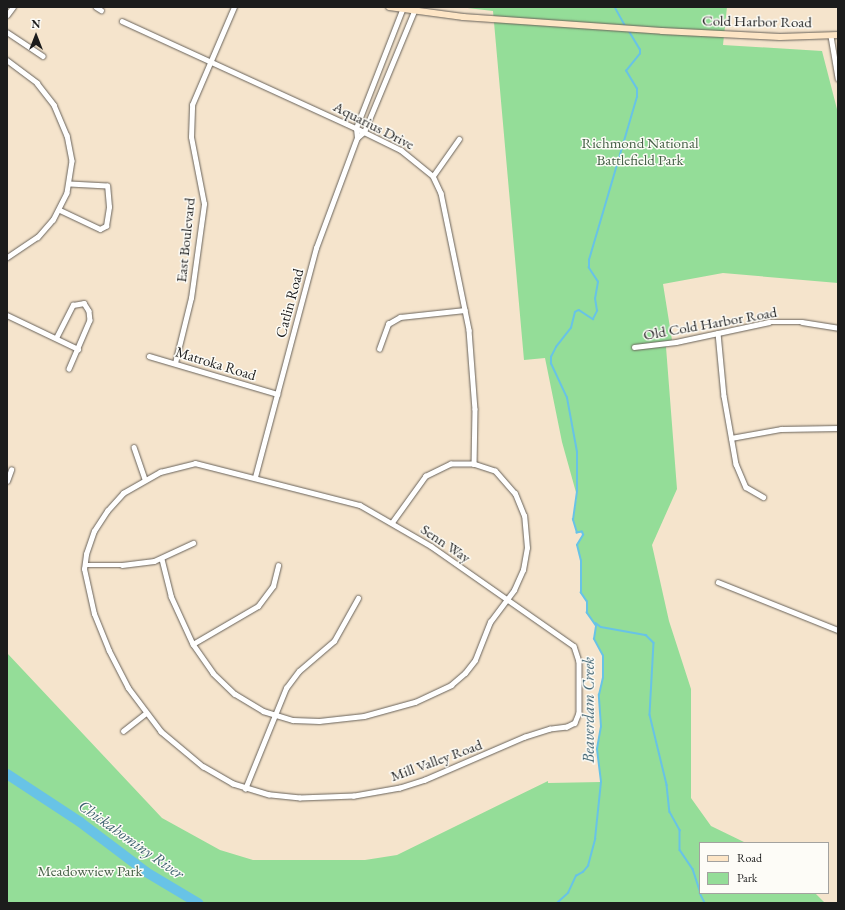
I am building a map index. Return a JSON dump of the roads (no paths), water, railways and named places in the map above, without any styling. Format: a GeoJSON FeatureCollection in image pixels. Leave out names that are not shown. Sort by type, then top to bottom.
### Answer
{"type":"FeatureCollection","features":[{"type":"Feature","properties":{"kind":"main road","name":"Cold Harbor Road"},"geometry":{"type":"LineString","coordinates":[[389,7],[402,10],[662,31],[780,37],[838,35]]}},
{"type":"Feature","properties":{"kind":"street"},"geometry":{"type":"LineString","coordinates":[[7,15],[13,7]]}},
{"type":"Feature","properties":{"kind":"street"},"geometry":{"type":"LineString","coordinates":[[96,7],[100,10]]}},
{"type":"Feature","properties":{"kind":"street","name":"East Boulevard"},"geometry":{"type":"LineString","coordinates":[[175,363],[192,298],[204,204],[191,136],[191,115],[196,93],[234,7]]}},
{"type":"Feature","properties":{"kind":"street","name":"Catlin Road"},"geometry":{"type":"LineString","coordinates":[[255,477],[316,248],[357,138],[356,128],[402,10]]}},
{"type":"Feature","properties":{"kind":"street","name":"Catlin Road"},"geometry":{"type":"LineString","coordinates":[[357,138],[364,132],[414,11]]}},
{"type":"Feature","properties":{"kind":"street","name":"Aquarius Drive"},"geometry":{"type":"LineString","coordinates":[[122,21],[356,128],[413,158],[433,176],[441,193],[465,310],[475,409],[474,464]]}},
{"type":"Feature","properties":{"kind":"street"},"geometry":{"type":"LineString","coordinates":[[7,32],[43,56]]}},
{"type":"Feature","properties":{"kind":"street"},"geometry":{"type":"LineString","coordinates":[[831,36],[838,78]]}},
{"type":"Feature","properties":{"kind":"street"},"geometry":{"type":"LineString","coordinates":[[7,60],[37,83],[59,114],[70,149],[70,184],[60,210],[38,237],[7,258]]}},
{"type":"Feature","properties":{"kind":"street"},"geometry":{"type":"LineString","coordinates":[[433,176],[460,140]]}},
{"type":"Feature","properties":{"kind":"street"},"geometry":{"type":"LineString","coordinates":[[60,210],[100,229],[106,226],[110,207],[107,186],[70,184]]}},
{"type":"Feature","properties":{"kind":"street"},"geometry":{"type":"LineString","coordinates":[[56,338],[73,305],[84,303],[89,311],[90,320],[69,368]]}},
{"type":"Feature","properties":{"kind":"street"},"geometry":{"type":"LineString","coordinates":[[379,349],[388,324],[400,317],[465,310]]}},
{"type":"Feature","properties":{"kind":"street"},"geometry":{"type":"LineString","coordinates":[[7,315],[78,349]]}},
{"type":"Feature","properties":{"kind":"street","name":"Old Cold Harbor Road"},"geometry":{"type":"LineString","coordinates":[[634,347],[676,342],[769,322],[802,322],[838,328]]}},
{"type":"Feature","properties":{"kind":"street"},"geometry":{"type":"LineString","coordinates":[[718,333],[730,438],[736,464],[744,484],[754,494],[763,497]]}},
{"type":"Feature","properties":{"kind":"street","name":"Matroka Road"},"geometry":{"type":"LineString","coordinates":[[148,356],[277,394]]}},
{"type":"Feature","properties":{"kind":"street"},"geometry":{"type":"LineString","coordinates":[[730,438],[781,429],[838,428]]}},
{"type":"Feature","properties":{"kind":"street"},"geometry":{"type":"LineString","coordinates":[[134,447],[145,479]]}},
{"type":"Feature","properties":{"kind":"street","name":"Mill Valley Road"},"geometry":{"type":"LineString","coordinates":[[255,477],[195,463],[178,466],[145,479],[124,493],[107,511],[90,541],[85,565],[89,594],[104,638],[118,670],[146,713],[161,732],[189,758],[218,776],[245,789],[282,797],[326,798],[375,793],[425,780],[538,732],[571,726],[579,713],[578,682]]}},
{"type":"Feature","properties":{"kind":"street"},"geometry":{"type":"LineString","coordinates":[[162,559],[171,596],[193,644],[213,672],[235,694],[252,706],[275,716],[306,721],[346,718],[397,708],[432,694],[457,681],[470,668],[490,622],[519,580],[526,559],[528,535],[524,516],[515,494],[504,480],[488,468],[474,464],[451,464],[426,476],[394,522]]}},
{"type":"Feature","properties":{"kind":"street"},"geometry":{"type":"LineString","coordinates":[[7,481],[11,470]]}},
{"type":"Feature","properties":{"kind":"street","name":"Senn Way"},"geometry":{"type":"LineString","coordinates":[[255,477],[360,504],[394,522],[574,646],[578,656],[578,682]]}},
{"type":"Feature","properties":{"kind":"street"},"geometry":{"type":"LineString","coordinates":[[85,565],[122,565],[162,559],[193,543]]}},
{"type":"Feature","properties":{"kind":"street"},"geometry":{"type":"LineString","coordinates":[[193,644],[258,606],[273,586],[278,566]]}},
{"type":"Feature","properties":{"kind":"street"},"geometry":{"type":"LineString","coordinates":[[718,582],[838,630]]}},
{"type":"Feature","properties":{"kind":"street"},"geometry":{"type":"LineString","coordinates":[[245,789],[292,679],[334,641],[358,598]]}},
{"type":"Feature","properties":{"kind":"street"},"geometry":{"type":"LineString","coordinates":[[123,731],[146,713]]}},
{"type":"Feature","properties":{"kind":"waterway","name":"Beaverdam Creek"},"geometry":{"type":"LineString","coordinates":[[615,7],[626,27]]}},
{"type":"Feature","properties":{"kind":"waterway","name":"Beaverdam Creek"},"geometry":{"type":"LineString","coordinates":[[557,903],[568,893],[576,876],[583,872],[588,866],[595,839],[601,782],[597,749],[601,727],[599,695],[603,678],[603,656],[594,639],[596,626],[587,613],[587,602],[581,593],[581,561],[577,545],[583,535],[582,532],[577,533],[573,520],[577,491],[577,452],[567,398],[551,364],[551,357],[556,347],[571,328],[575,312],[579,310],[593,319],[597,311],[595,299],[598,282],[589,268],[589,260],[637,97],[637,89],[626,71],[640,54],[640,50],[628,30]]}},
{"type":"Feature","properties":{"kind":"waterway"},"geometry":{"type":"LineString","coordinates":[[596,623],[601,627],[646,635],[654,643],[650,715],[667,785],[670,812],[680,830],[680,850],[693,869],[699,888]]}},
{"type":"Feature","properties":{"kind":"waterway","name":"Chickahominy River"},"geometry":{"type":"LineString","coordinates":[[7,774],[80,822],[146,872],[198,903]]}},
{"type":"Feature","properties":{"kind":"waterway"},"geometry":{"type":"LineString","coordinates":[[700,894],[705,903]]}},
{"type":"Feature","properties":{"kind":"park label","name":"Richmond National Battlefield Park"},"geometry":{"type":"Point","coordinates":[640,150]}},
{"type":"Feature","properties":{"kind":"park label","name":"Meadowview Park"},"geometry":{"type":"Point","coordinates":[90,871]}}]}
